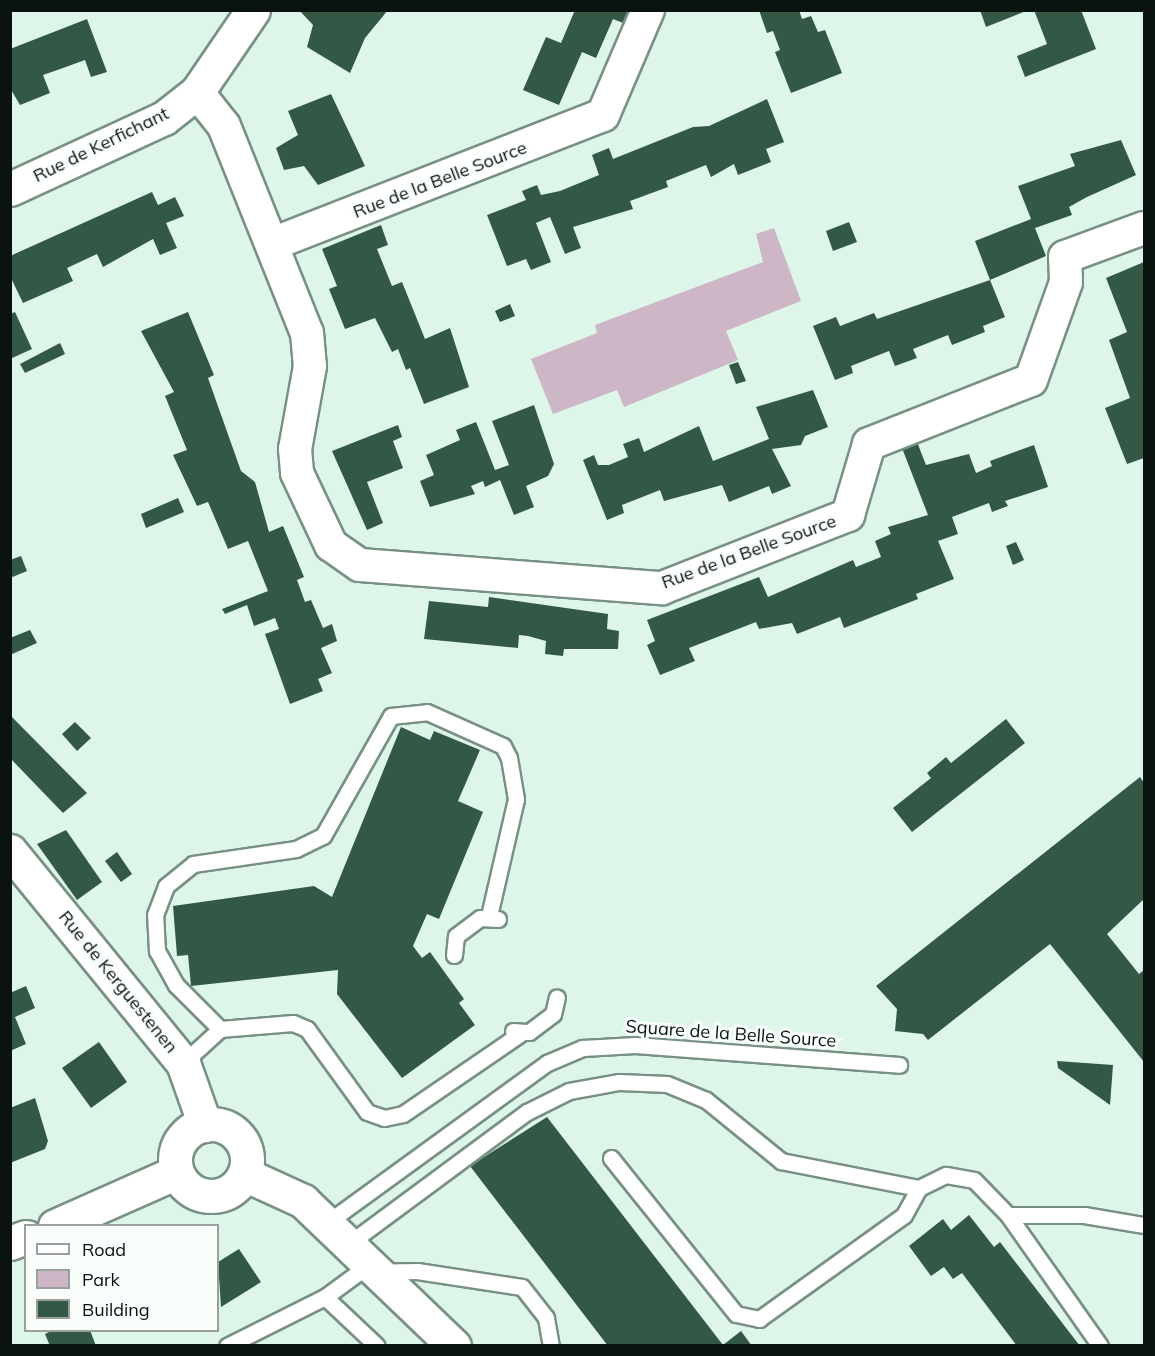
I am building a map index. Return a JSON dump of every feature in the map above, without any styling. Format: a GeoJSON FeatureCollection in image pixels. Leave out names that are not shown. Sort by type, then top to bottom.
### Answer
{"type":"FeatureCollection","features":[{"type":"Feature","properties":{"kind":"main road","name":"Rue de Kerfichant"},"geometry":{"type":"LineString","coordinates":[[10,189],[164,118],[197,93],[253,10]]}},
{"type":"Feature","properties":{"kind":"main road","name":"Rue de Kerguestenen"},"geometry":{"type":"LineString","coordinates":[[10,851],[183,1063],[205,1125]]}},
{"type":"Feature","properties":{"kind":"main road"},"geometry":{"type":"LineString","coordinates":[[205,1125],[229,1129],[239,1138],[247,1162],[244,1174],[236,1186],[210,1196],[196,1193],[177,1172],[183,1137],[205,1125]]}},
{"type":"Feature","properties":{"kind":"main road"},"geometry":{"type":"LineString","coordinates":[[60,1224],[177,1172]]}},
{"type":"Feature","properties":{"kind":"main road"},"geometry":{"type":"LineString","coordinates":[[244,1174],[303,1201],[385,1275],[454,1346]]}},
{"type":"Feature","properties":{"kind":"street","name":"Rue de la Belle Source"},"geometry":{"type":"LineString","coordinates":[[272,244],[603,115],[648,10]]}},
{"type":"Feature","properties":{"kind":"street","name":"Rue de la Belle Source"},"geometry":{"type":"LineString","coordinates":[[197,93],[224,126],[307,333],[310,366],[295,449],[297,473],[331,545],[360,565],[662,588],[848,516],[869,444],[1031,380],[1066,282],[1065,257],[1144,228]]}},
{"type":"Feature","properties":{"kind":"lane"},"geometry":{"type":"LineString","coordinates":[[220,1029],[176,985],[157,951],[155,915],[166,886],[193,864],[296,849],[324,836],[391,716],[427,712],[503,746],[509,758],[516,799],[493,918],[456,936],[454,955]]}},
{"type":"Feature","properties":{"kind":"lane"},"geometry":{"type":"LineString","coordinates":[[183,1063],[220,1029],[303,1026],[367,1112],[384,1118],[403,1113],[517,1032],[553,1014],[557,997]]}},
{"type":"Feature","properties":{"kind":"lane","name":"Square de la Belle Source"},"geometry":{"type":"LineString","coordinates":[[339,1232],[547,1063],[583,1048],[634,1045],[899,1065]]}},
{"type":"Feature","properties":{"kind":"lane"},"geometry":{"type":"LineString","coordinates":[[339,1232],[527,1112],[569,1091],[619,1082],[667,1084],[706,1100],[781,1161],[919,1188]]}},
{"type":"Feature","properties":{"kind":"lane"},"geometry":{"type":"LineString","coordinates":[[611,1158],[736,1314],[759,1319],[904,1215],[919,1188],[946,1175],[974,1180],[1008,1215],[1100,1346]]}},
{"type":"Feature","properties":{"kind":"lane"},"geometry":{"type":"LineString","coordinates":[[1008,1215],[1084,1215],[1144,1225]]}},
{"type":"Feature","properties":{"kind":"lane"},"geometry":{"type":"LineString","coordinates":[[227,1346],[325,1297],[359,1272],[385,1275],[417,1271],[522,1287],[546,1318],[551,1346]]}},
{"type":"Feature","properties":{"kind":"lane"},"geometry":{"type":"LineString","coordinates":[[325,1297],[376,1346]]}},
{"type":"Feature","properties":{"kind":"green space"},"geometry":{"type":"Polygon","coordinates":[[[774,228],[801,301],[726,331],[738,360],[624,407],[617,390],[553,414],[531,359],[597,333],[595,325],[763,262],[756,234],[774,228]]]}},
{"type":"Feature","properties":{"kind":"building"},"geometry":{"type":"Polygon","coordinates":[[[299,10],[388,10],[365,38],[350,73],[307,47],[313,25],[299,10]]]}},
{"type":"Feature","properties":{"kind":"building"},"geometry":{"type":"Polygon","coordinates":[[[575,10],[628,10],[623,23],[613,19],[596,58],[582,52],[559,105],[523,90],[546,37],[561,43],[575,10]]]}},
{"type":"Feature","properties":{"kind":"building"},"geometry":{"type":"Polygon","coordinates":[[[759,10],[799,10],[802,19],[811,16],[818,32],[825,30],[842,73],[791,93],[775,52],[780,50],[773,31],[767,33],[759,10]]]}},
{"type":"Feature","properties":{"kind":"building"},"geometry":{"type":"Polygon","coordinates":[[[980,10],[1026,10],[1026,11],[986,27],[980,10]]]}},
{"type":"Feature","properties":{"kind":"building"},"geometry":{"type":"Polygon","coordinates":[[[1034,10],[1081,10],[1096,49],[1025,77],[1017,56],[1047,44],[1034,10]]]}},
{"type":"Feature","properties":{"kind":"building"},"geometry":{"type":"Polygon","coordinates":[[[87,19],[107,72],[91,77],[85,60],[43,75],[50,93],[20,105],[10,88],[10,49],[87,19]]]}},
{"type":"Feature","properties":{"kind":"building"},"geometry":{"type":"Polygon","coordinates":[[[331,94],[365,166],[318,185],[304,166],[284,170],[276,148],[298,135],[288,111],[331,94]]]}},
{"type":"Feature","properties":{"kind":"building"},"geometry":{"type":"Polygon","coordinates":[[[767,99],[784,142],[766,149],[771,162],[738,175],[734,164],[711,177],[706,165],[666,181],[668,187],[630,201],[633,209],[573,227],[581,248],[565,254],[550,217],[536,223],[551,262],[531,270],[526,259],[507,266],[487,215],[526,200],[522,191],[537,185],[541,195],[560,191],[599,175],[592,155],[609,148],[613,159],[693,127],[709,126],[767,99]]]}},
{"type":"Feature","properties":{"kind":"building"},"geometry":{"type":"Polygon","coordinates":[[[1121,140],[1136,175],[1069,207],[1072,215],[1035,228],[1046,256],[990,280],[975,241],[1031,219],[1018,186],[1075,166],[1070,154],[1121,140]]]}},
{"type":"Feature","properties":{"kind":"building"},"geometry":{"type":"Polygon","coordinates":[[[152,192],[158,205],[175,197],[184,216],[166,223],[177,248],[160,255],[153,239],[103,267],[97,254],[67,268],[73,281],[23,303],[10,276],[10,256],[152,192]]]}},
{"type":"Feature","properties":{"kind":"building"},"geometry":{"type":"Polygon","coordinates":[[[849,222],[857,242],[833,251],[826,231],[849,222]]]}},
{"type":"Feature","properties":{"kind":"building"},"geometry":{"type":"Polygon","coordinates":[[[381,225],[388,245],[377,249],[392,286],[402,282],[425,339],[450,328],[469,387],[424,404],[410,368],[406,370],[398,349],[392,352],[375,318],[345,329],[329,289],[337,286],[322,249],[381,225]]]}},
{"type":"Feature","properties":{"kind":"building"},"geometry":{"type":"Polygon","coordinates":[[[1144,262],[1144,458],[1127,464],[1105,408],[1130,398],[1109,340],[1127,332],[1106,278],[1144,262]]]}},
{"type":"Feature","properties":{"kind":"building"},"geometry":{"type":"Polygon","coordinates":[[[990,280],[1005,317],[983,326],[985,332],[952,345],[948,335],[913,349],[917,358],[895,366],[889,351],[851,366],[853,373],[835,380],[813,326],[836,317],[840,326],[874,313],[877,319],[990,280]]]}},
{"type":"Feature","properties":{"kind":"building"},"geometry":{"type":"Polygon","coordinates":[[[510,304],[515,316],[500,322],[495,311],[510,304]]]}},
{"type":"Feature","properties":{"kind":"building"},"geometry":{"type":"Polygon","coordinates":[[[15,312],[32,349],[10,359],[10,314],[15,312]]]}},
{"type":"Feature","properties":{"kind":"building"},"geometry":{"type":"Polygon","coordinates":[[[188,312],[214,375],[208,378],[241,471],[255,482],[269,532],[283,526],[304,577],[297,580],[305,602],[311,600],[323,628],[332,624],[337,641],[321,648],[332,673],[318,679],[323,691],[290,704],[265,634],[279,629],[275,618],[254,626],[247,605],[225,614],[222,609],[268,591],[248,541],[228,549],[208,502],[197,506],[173,455],[187,450],[165,396],[174,392],[141,331],[188,312]]]}},
{"type":"Feature","properties":{"kind":"building"},"geometry":{"type":"Polygon","coordinates":[[[60,343],[65,354],[25,373],[20,364],[60,343]]]}},
{"type":"Feature","properties":{"kind":"building"},"geometry":{"type":"Polygon","coordinates":[[[738,362],[746,381],[736,384],[729,365],[738,362]]]}},
{"type":"Feature","properties":{"kind":"building"},"geometry":{"type":"Polygon","coordinates":[[[813,390],[828,427],[805,436],[801,445],[772,449],[791,486],[772,494],[769,486],[729,502],[722,485],[664,501],[660,490],[622,505],[624,513],[607,520],[583,460],[594,455],[598,465],[609,465],[628,457],[623,444],[639,438],[644,452],[699,426],[713,461],[769,439],[756,407],[813,390]]]}},
{"type":"Feature","properties":{"kind":"building"},"geometry":{"type":"Polygon","coordinates":[[[534,405],[554,464],[548,476],[526,486],[534,507],[514,515],[500,480],[485,487],[483,481],[471,486],[475,494],[430,507],[420,481],[434,475],[426,455],[460,440],[456,430],[476,422],[495,470],[509,465],[492,421],[534,405]]]}},
{"type":"Feature","properties":{"kind":"building"},"geometry":{"type":"Polygon","coordinates":[[[398,425],[402,437],[393,441],[403,468],[367,482],[383,523],[367,530],[332,451],[398,425]]]}},
{"type":"Feature","properties":{"kind":"building"},"geometry":{"type":"Polygon","coordinates":[[[917,442],[926,465],[969,454],[976,473],[992,466],[990,461],[1034,445],[1048,487],[1005,501],[1008,506],[992,512],[989,503],[952,517],[958,534],[938,541],[954,579],[916,594],[918,599],[844,628],[840,617],[797,634],[792,623],[759,629],[756,622],[689,648],[695,661],[660,675],[647,645],[655,641],[647,620],[759,577],[768,597],[853,560],[856,567],[881,557],[875,541],[891,534],[888,527],[928,515],[902,448],[917,442]]]}},
{"type":"Feature","properties":{"kind":"building"},"geometry":{"type":"Polygon","coordinates":[[[178,498],[184,512],[146,528],[141,514],[178,498]]]}},
{"type":"Feature","properties":{"kind":"building"},"geometry":{"type":"Polygon","coordinates":[[[1016,542],[1024,560],[1013,565],[1006,546],[1016,542]]]}},
{"type":"Feature","properties":{"kind":"building"},"geometry":{"type":"Polygon","coordinates":[[[21,556],[27,571],[10,578],[10,560],[21,556]]]}},
{"type":"Feature","properties":{"kind":"building"},"geometry":{"type":"Polygon","coordinates":[[[489,597],[608,614],[607,629],[619,631],[618,649],[564,649],[563,656],[545,654],[546,641],[528,636],[519,635],[518,648],[424,639],[429,601],[488,607],[489,597]]]}},
{"type":"Feature","properties":{"kind":"building"},"geometry":{"type":"Polygon","coordinates":[[[30,630],[37,643],[10,655],[10,638],[30,630]]]}},
{"type":"Feature","properties":{"kind":"building"},"geometry":{"type":"Polygon","coordinates":[[[10,715],[87,793],[63,813],[10,758],[10,715]]]}},
{"type":"Feature","properties":{"kind":"building"},"geometry":{"type":"Polygon","coordinates":[[[1006,719],[1025,743],[912,832],[893,808],[931,778],[927,773],[946,757],[951,763],[1006,719]]]}},
{"type":"Feature","properties":{"kind":"building"},"geometry":{"type":"Polygon","coordinates":[[[75,722],[91,738],[77,751],[62,734],[75,722]]]}},
{"type":"Feature","properties":{"kind":"building"},"geometry":{"type":"Polygon","coordinates":[[[401,727],[430,740],[434,731],[480,750],[458,801],[483,812],[439,919],[427,914],[413,946],[422,958],[430,952],[464,999],[459,1003],[475,1025],[402,1078],[337,994],[338,970],[191,986],[188,955],[177,956],[173,906],[314,886],[332,897],[401,727]]]}},
{"type":"Feature","properties":{"kind":"building"},"geometry":{"type":"Polygon","coordinates":[[[1140,777],[1144,783],[1144,899],[1107,934],[1139,974],[1144,970],[1144,1062],[1050,944],[928,1040],[923,1034],[895,1031],[897,1009],[876,986],[1140,777]]]}},
{"type":"Feature","properties":{"kind":"building"},"geometry":{"type":"Polygon","coordinates":[[[66,830],[102,882],[77,900],[37,844],[66,830]]]}},
{"type":"Feature","properties":{"kind":"building"},"geometry":{"type":"Polygon","coordinates":[[[117,852],[132,874],[121,882],[105,861],[117,852]]]}},
{"type":"Feature","properties":{"kind":"building"},"geometry":{"type":"Polygon","coordinates":[[[26,986],[35,1008],[15,1017],[26,1044],[10,1051],[10,993],[26,986]]]}},
{"type":"Feature","properties":{"kind":"building"},"geometry":{"type":"Polygon","coordinates":[[[99,1042],[127,1082],[91,1108],[62,1068],[99,1042]]]}},
{"type":"Feature","properties":{"kind":"building"},"geometry":{"type":"Polygon","coordinates":[[[1057,1061],[1113,1065],[1110,1105],[1058,1068],[1057,1061]]]}},
{"type":"Feature","properties":{"kind":"building"},"geometry":{"type":"Polygon","coordinates":[[[35,1098],[48,1141],[45,1149],[10,1163],[10,1108],[35,1098]]]}},
{"type":"Feature","properties":{"kind":"building"},"geometry":{"type":"Polygon","coordinates":[[[547,1117],[723,1345],[741,1331],[752,1346],[608,1346],[470,1166],[547,1117]]]}},
{"type":"Feature","properties":{"kind":"building"},"geometry":{"type":"Polygon","coordinates":[[[969,1215],[994,1247],[1000,1242],[1080,1346],[1017,1346],[962,1273],[953,1279],[944,1267],[931,1276],[909,1246],[943,1219],[951,1230],[969,1215]]]}},
{"type":"Feature","properties":{"kind":"building"},"geometry":{"type":"Polygon","coordinates":[[[239,1249],[261,1282],[221,1307],[219,1261],[239,1249]]]}},
{"type":"Feature","properties":{"kind":"building"},"geometry":{"type":"Polygon","coordinates":[[[49,1332],[91,1332],[96,1346],[50,1346],[45,1334],[49,1332]]]}}]}
